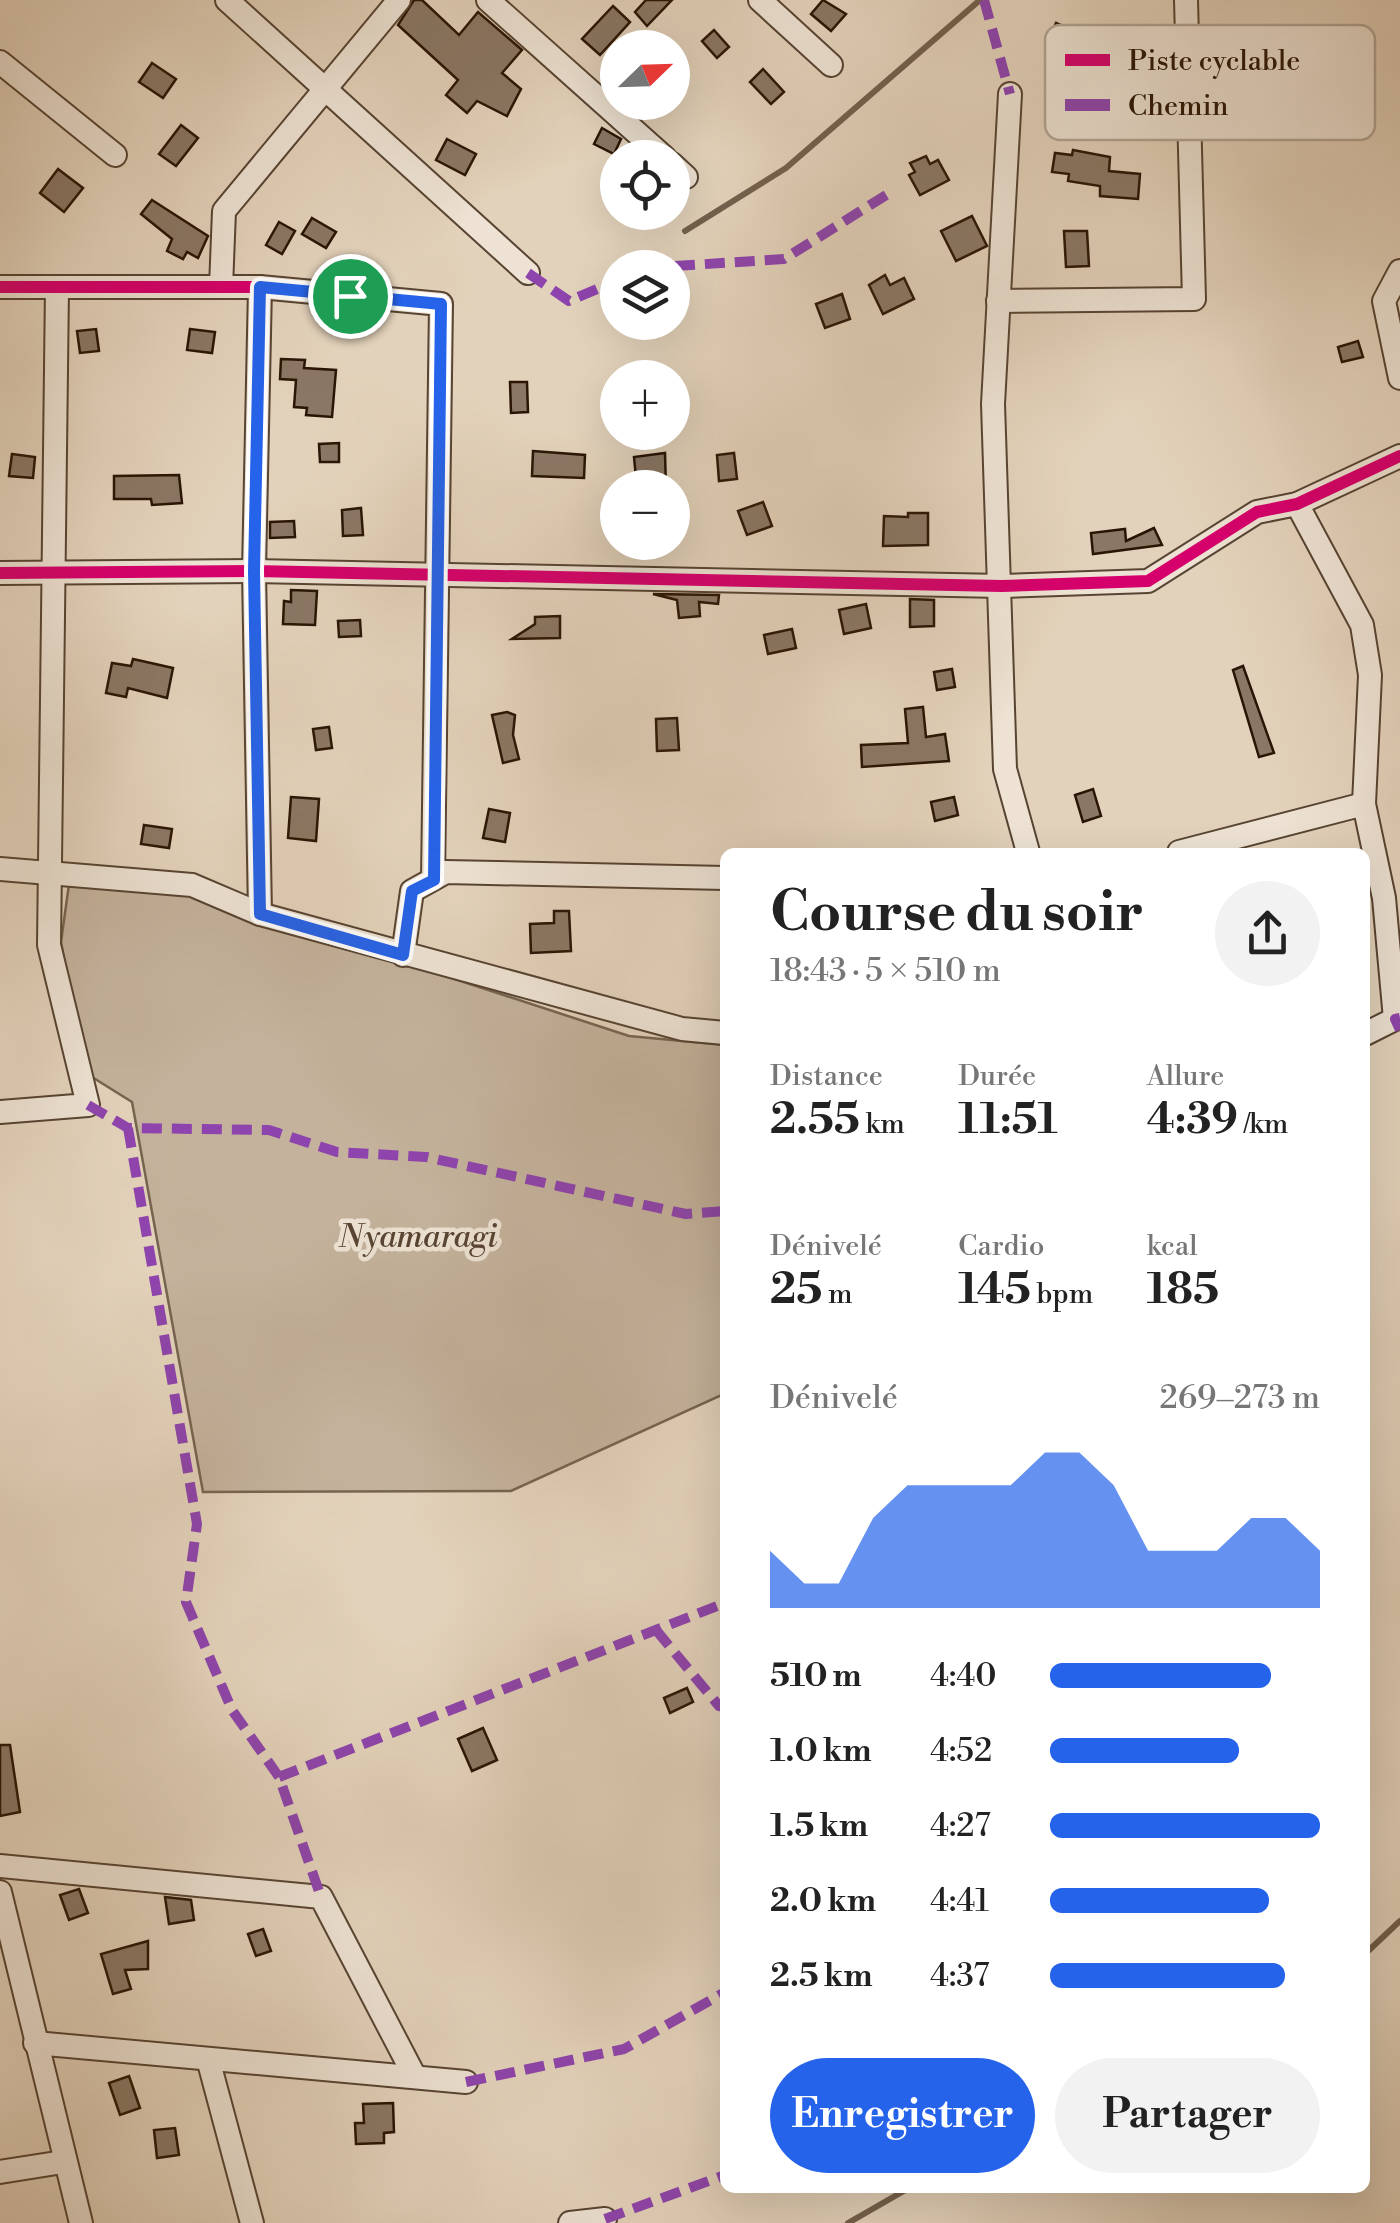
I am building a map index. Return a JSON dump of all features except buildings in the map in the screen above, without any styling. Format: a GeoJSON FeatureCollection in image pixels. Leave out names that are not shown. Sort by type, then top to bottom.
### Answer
{"type":"FeatureCollection","features":[{"type":"Feature","properties":{"kind":"street"},"geometry":{"type":"LineString","coordinates":[[227,0],[528,273]]}},
{"type":"Feature","properties":{"kind":"street"},"geometry":{"type":"LineString","coordinates":[[221,287],[224,212],[399,0]]}},
{"type":"Feature","properties":{"kind":"street"},"geometry":{"type":"LineString","coordinates":[[488,0],[645,140]]}},
{"type":"Feature","properties":{"kind":"street"},"geometry":{"type":"LineString","coordinates":[[760,0],[831,65]]}},
{"type":"Feature","properties":{"kind":"street"},"geometry":{"type":"LineString","coordinates":[[1186,0],[1187,25]]}},
{"type":"Feature","properties":{"kind":"street"},"geometry":{"type":"LineString","coordinates":[[0,62],[115,155]]}},
{"type":"Feature","properties":{"kind":"street"},"geometry":{"type":"LineString","coordinates":[[1010,94],[992,404],[1002,586],[1005,769],[1027,848]]}},
{"type":"Feature","properties":{"kind":"street"},"geometry":{"type":"LineString","coordinates":[[998,301],[1194,299],[1190,140]]}},
{"type":"Feature","properties":{"kind":"street"},"geometry":{"type":"LineString","coordinates":[[1400,271],[1384,301],[1400,378]]}},
{"type":"Feature","properties":{"kind":"street"},"geometry":{"type":"LineString","coordinates":[[0,287],[260,287],[441,304],[434,880]]}},
{"type":"Feature","properties":{"kind":"street"},"geometry":{"type":"LineString","coordinates":[[0,1112],[88,1106],[49,945],[57,287]]}},
{"type":"Feature","properties":{"kind":"street"},"geometry":{"type":"LineString","coordinates":[[260,287],[254,571],[260,914]]}},
{"type":"Feature","properties":{"kind":"street"},"geometry":{"type":"LineString","coordinates":[[0,573],[254,571],[1002,586],[1148,581],[1257,512],[1296,504],[1400,456]]}},
{"type":"Feature","properties":{"kind":"street"},"geometry":{"type":"LineString","coordinates":[[1296,504],[1362,626],[1370,675],[1364,804],[1384,898],[1395,1018],[1370,1031]]}},
{"type":"Feature","properties":{"kind":"street"},"geometry":{"type":"LineString","coordinates":[[1194,848],[1364,804]]}},
{"type":"Feature","properties":{"kind":"street"},"geometry":{"type":"LineString","coordinates":[[0,868],[192,885],[260,914],[403,955],[682,1029],[720,1033]]}},
{"type":"Feature","properties":{"kind":"street"},"geometry":{"type":"LineString","coordinates":[[403,955],[412,891],[446,872],[720,878]]}},
{"type":"Feature","properties":{"kind":"street"},"geometry":{"type":"LineString","coordinates":[[0,1866],[321,1897],[415,2078]]}},
{"type":"Feature","properties":{"kind":"street"},"geometry":{"type":"LineString","coordinates":[[0,1892],[81,2223]]}},
{"type":"Feature","properties":{"kind":"street"},"geometry":{"type":"LineString","coordinates":[[35,2044],[466,2082]]}},
{"type":"Feature","properties":{"kind":"street"},"geometry":{"type":"LineString","coordinates":[[208,2059],[252,2223]]}},
{"type":"Feature","properties":{"kind":"street"},"geometry":{"type":"LineString","coordinates":[[0,2172],[63,2162]]}},
{"type":"Feature","properties":{"kind":"street"},"geometry":{"type":"LineString","coordinates":[[570,2223],[605,2219]]}},
{"type":"Feature","properties":{"kind":"green space","name":"Nyamaragi"},"geometry":{"type":"Polygon","coordinates":[[[69,884],[201,896],[629,1036],[720,1045],[720,1396],[511,1491],[203,1492],[132,1102],[84,1072],[61,942],[69,884]]]}},
{"type":"Feature","properties":{"kind":"waterway"},"geometry":{"type":"LineString","coordinates":[[685,231],[786,168],[980,0]]}},
{"type":"Feature","properties":{"kind":"waterway"},"geometry":{"type":"LineString","coordinates":[[1370,1949],[1400,1921]]}},
{"type":"Feature","properties":{"kind":"waterway"},"geometry":{"type":"LineString","coordinates":[[848,2223],[900,2193]]}},
{"type":"Feature","properties":{"kind":"marked path"},"geometry":{"type":"LineString","coordinates":[[984,0],[1010,94]]}},
{"type":"Feature","properties":{"kind":"marked path"},"geometry":{"type":"LineString","coordinates":[[690,265],[784,259],[891,192]]}},
{"type":"Feature","properties":{"kind":"marked path"},"geometry":{"type":"LineString","coordinates":[[528,273],[569,301],[600,288]]}},
{"type":"Feature","properties":{"kind":"marked path"},"geometry":{"type":"LineString","coordinates":[[1400,1018],[1395,1019],[1400,1030]]}},
{"type":"Feature","properties":{"kind":"marked path"},"geometry":{"type":"LineString","coordinates":[[88,1105],[128,1128],[269,1130],[337,1152],[426,1157],[686,1214],[720,1211]]}},
{"type":"Feature","properties":{"kind":"marked path"},"geometry":{"type":"LineString","coordinates":[[128,1128],[197,1524],[186,1602],[232,1710],[279,1777],[321,1897]]}},
{"type":"Feature","properties":{"kind":"marked path"},"geometry":{"type":"LineString","coordinates":[[279,1777],[720,1605]]}},
{"type":"Feature","properties":{"kind":"marked path"},"geometry":{"type":"LineString","coordinates":[[656,1630],[720,1706]]}},
{"type":"Feature","properties":{"kind":"marked path"},"geometry":{"type":"LineString","coordinates":[[466,2082],[624,2049],[720,1995]]}},
{"type":"Feature","properties":{"kind":"marked path"},"geometry":{"type":"LineString","coordinates":[[605,2219],[720,2177]]}},
{"type":"Feature","properties":{"kind":"cycle path"},"geometry":{"type":"LineString","coordinates":[[0,287],[260,287],[441,304],[433,879]]}},
{"type":"Feature","properties":{"kind":"cycle path"},"geometry":{"type":"LineString","coordinates":[[0,573],[254,571],[1002,586],[1148,581],[1257,512],[1297,504],[1400,456]]}},
{"type":"Feature","properties":{"kind":"route"},"geometry":{"type":"LineString","coordinates":[[260,287],[350,296],[441,304],[434,880],[412,891],[403,955],[260,914],[254,571],[260,287]]}}]}
